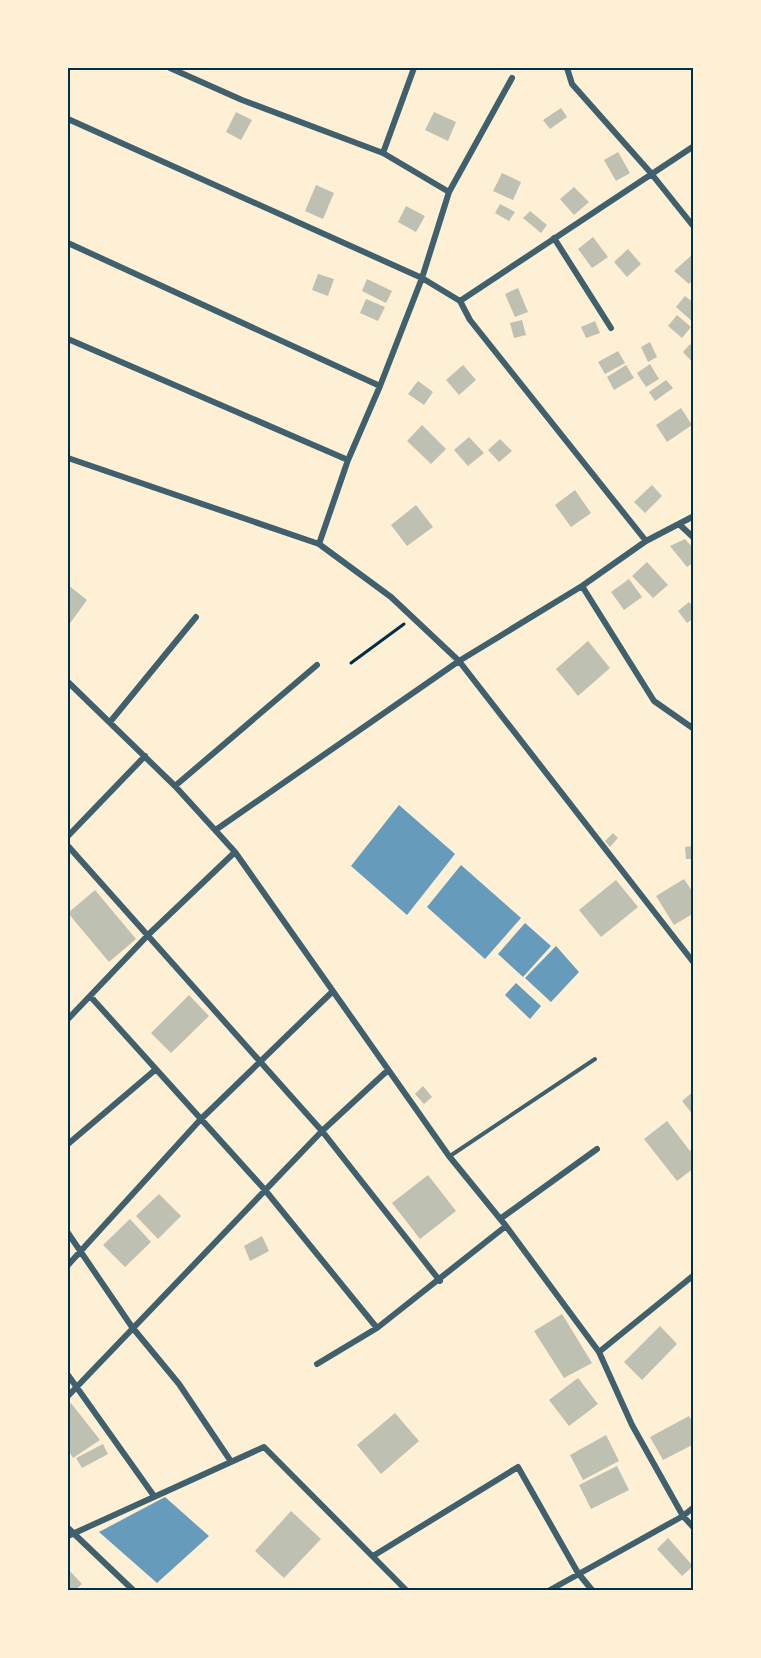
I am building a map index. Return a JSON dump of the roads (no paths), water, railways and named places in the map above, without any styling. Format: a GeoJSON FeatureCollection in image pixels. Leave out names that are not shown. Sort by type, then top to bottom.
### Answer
{"type":"FeatureCollection","features":[{"type":"Feature","properties":{"kind":"street"},"geometry":{"type":"LineString","coordinates":[[170,68],[242,100],[383,153],[449,192]]}},
{"type":"Feature","properties":{"kind":"street"},"geometry":{"type":"LineString","coordinates":[[383,153],[414,68]]}},
{"type":"Feature","properties":{"kind":"street"},"geometry":{"type":"LineString","coordinates":[[567,68],[572,84],[650,172],[693,227]]}},
{"type":"Feature","properties":{"kind":"street"},"geometry":{"type":"LineString","coordinates":[[319,544],[348,460],[422,278],[449,192],[512,78]]}},
{"type":"Feature","properties":{"kind":"street"},"geometry":{"type":"LineString","coordinates":[[68,119],[422,278],[460,302],[470,320],[646,541]]}},
{"type":"Feature","properties":{"kind":"street"},"geometry":{"type":"LineString","coordinates":[[460,302],[650,172],[693,146]]}},
{"type":"Feature","properties":{"kind":"street"},"geometry":{"type":"LineString","coordinates":[[554,238],[611,328]]}},
{"type":"Feature","properties":{"kind":"street"},"geometry":{"type":"LineString","coordinates":[[68,243],[380,386]]}},
{"type":"Feature","properties":{"kind":"street"},"geometry":{"type":"LineString","coordinates":[[68,339],[348,460]]}},
{"type":"Feature","properties":{"kind":"street"},"geometry":{"type":"LineString","coordinates":[[68,458],[319,544],[391,597],[459,661],[693,963]]}},
{"type":"Feature","properties":{"kind":"street"},"geometry":{"type":"LineString","coordinates":[[217,829],[459,661],[582,586],[646,541],[680,525],[693,516]]}},
{"type":"Feature","properties":{"kind":"street"},"geometry":{"type":"LineString","coordinates":[[680,525],[693,538]]}},
{"type":"Feature","properties":{"kind":"street"},"geometry":{"type":"LineString","coordinates":[[582,586],[654,701],[693,729]]}},
{"type":"Feature","properties":{"kind":"street"},"geometry":{"type":"LineString","coordinates":[[110,722],[196,617]]}},
{"type":"Feature","properties":{"kind":"street"},"geometry":{"type":"LineString","coordinates":[[175,786],[316,665]]}},
{"type":"Feature","properties":{"kind":"street"},"geometry":{"type":"LineString","coordinates":[[68,682],[175,786],[236,852],[387,1071],[599,1352],[632,1425],[683,1516],[693,1528]]}},
{"type":"Feature","properties":{"kind":"street"},"geometry":{"type":"LineString","coordinates":[[68,836],[145,756]]}},
{"type":"Feature","properties":{"kind":"street"},"geometry":{"type":"LineString","coordinates":[[68,846],[322,1131],[440,1281]]}},
{"type":"Feature","properties":{"kind":"street"},"geometry":{"type":"LineString","coordinates":[[68,1019],[148,934],[236,852]]}},
{"type":"Feature","properties":{"kind":"street"},"geometry":{"type":"LineString","coordinates":[[68,1265],[200,1120],[332,993]]}},
{"type":"Feature","properties":{"kind":"street"},"geometry":{"type":"LineString","coordinates":[[90,996],[265,1190],[377,1328]]}},
{"type":"Feature","properties":{"kind":"street"},"geometry":{"type":"LineString","coordinates":[[68,1144],[155,1070]]}},
{"type":"Feature","properties":{"kind":"street"},"geometry":{"type":"LineString","coordinates":[[68,1396],[322,1131],[387,1071]]}},
{"type":"Feature","properties":{"kind":"street"},"geometry":{"type":"LineString","coordinates":[[500,1219],[597,1149]]}},
{"type":"Feature","properties":{"kind":"street"},"geometry":{"type":"LineString","coordinates":[[316,1364],[377,1328],[440,1281],[506,1226]]}},
{"type":"Feature","properties":{"kind":"street"},"geometry":{"type":"LineString","coordinates":[[68,1233],[132,1327],[179,1384],[230,1460]]}},
{"type":"Feature","properties":{"kind":"street"},"geometry":{"type":"LineString","coordinates":[[599,1352],[693,1275]]}},
{"type":"Feature","properties":{"kind":"street"},"geometry":{"type":"LineString","coordinates":[[68,1375],[154,1496]]}},
{"type":"Feature","properties":{"kind":"street"},"geometry":{"type":"LineString","coordinates":[[70,1535],[230,1460],[260,1448],[268,1448],[406,1590]]}},
{"type":"Feature","properties":{"kind":"street"},"geometry":{"type":"LineString","coordinates":[[373,1556],[518,1467],[578,1573],[592,1590]]}},
{"type":"Feature","properties":{"kind":"street"},"geometry":{"type":"LineString","coordinates":[[549,1590],[683,1516],[693,1507]]}},
{"type":"Feature","properties":{"kind":"street"},"geometry":{"type":"LineString","coordinates":[[68,1528],[70,1535],[133,1590]]}},
{"type":"Feature","properties":{"kind":"lane"},"geometry":{"type":"LineString","coordinates":[[449,1156],[595,1059]]}},
{"type":"Feature","properties":{"kind":"water"},"geometry":{"type":"Polygon","coordinates":[[[399,805],[455,854],[407,915],[351,866],[399,805]]]}},
{"type":"Feature","properties":{"kind":"water"},"geometry":{"type":"Polygon","coordinates":[[[461,865],[521,918],[485,959],[427,907],[461,865]]]}},
{"type":"Feature","properties":{"kind":"water"},"geometry":{"type":"Polygon","coordinates":[[[525,923],[551,946],[523,977],[498,954],[525,923]]]}},
{"type":"Feature","properties":{"kind":"water"},"geometry":{"type":"Polygon","coordinates":[[[556,946],[579,972],[551,1002],[525,978],[556,946]]]}},
{"type":"Feature","properties":{"kind":"water"},"geometry":{"type":"Polygon","coordinates":[[[516,983],[541,1006],[530,1019],[505,995],[516,983]]]}},
{"type":"Feature","properties":{"kind":"water"},"geometry":{"type":"Polygon","coordinates":[[[165,1497],[209,1536],[157,1583],[99,1532],[165,1497]]]}}]}
